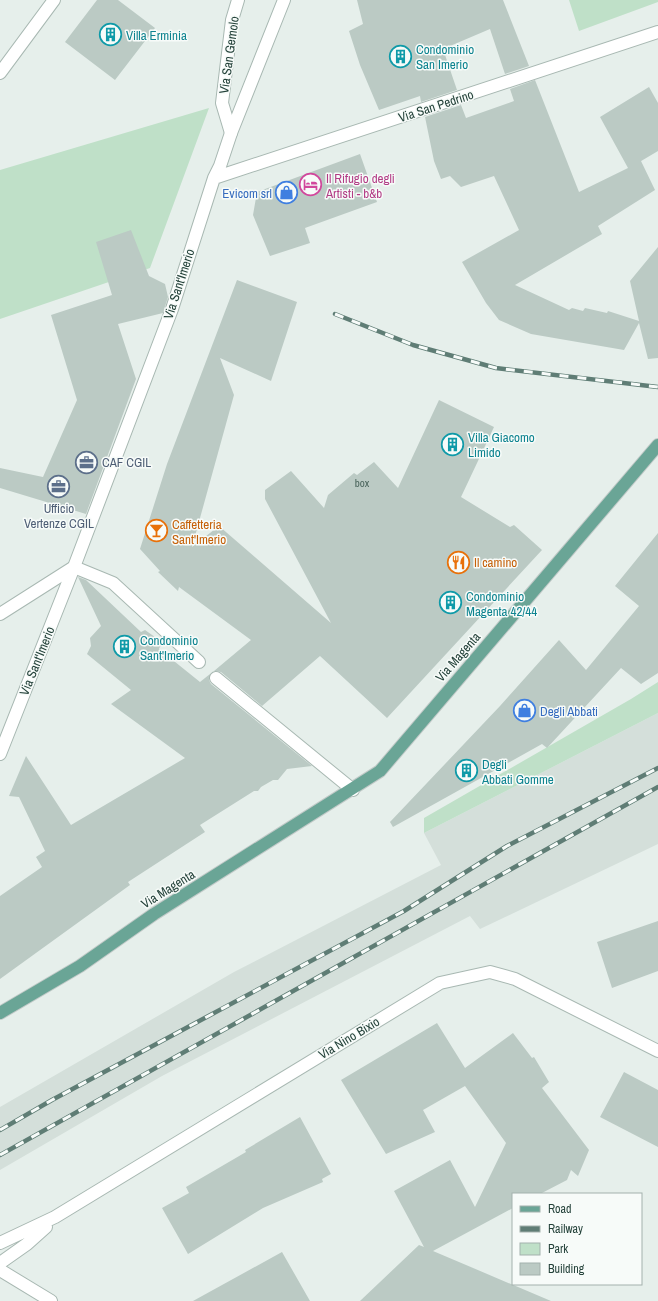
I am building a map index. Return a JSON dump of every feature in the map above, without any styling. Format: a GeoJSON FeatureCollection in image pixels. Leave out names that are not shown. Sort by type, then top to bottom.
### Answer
{"type":"FeatureCollection","features":[{"type":"Feature","properties":{"kind":"main road","name":"Via Magenta"},"geometry":{"type":"LineString","coordinates":[[0,1013],[80,966],[154,914],[353,790],[380,771],[658,445]]}},
{"type":"Feature","properties":{"kind":"street"},"geometry":{"type":"LineString","coordinates":[[0,73],[54,0]]}},
{"type":"Feature","properties":{"kind":"street","name":"Via San Gemolo"},"geometry":{"type":"LineString","coordinates":[[231,133],[222,103],[232,20],[238,0]]}},
{"type":"Feature","properties":{"kind":"street","name":"Via Sant'Imerio"},"geometry":{"type":"LineString","coordinates":[[0,754],[74,567],[172,309],[214,178],[284,0]]}},
{"type":"Feature","properties":{"kind":"street","name":"Via San Pedrino"},"geometry":{"type":"LineString","coordinates":[[214,178],[658,32]]}},
{"type":"Feature","properties":{"kind":"street"},"geometry":{"type":"LineString","coordinates":[[0,614],[74,567],[113,583],[199,662]]}},
{"type":"Feature","properties":{"kind":"street"},"geometry":{"type":"LineString","coordinates":[[216,678],[353,790]]}},
{"type":"Feature","properties":{"kind":"street","name":"Via Nino Bixio"},"geometry":{"type":"LineString","coordinates":[[0,1243],[55,1217],[440,983],[490,972],[515,979],[658,1051]]}},
{"type":"Feature","properties":{"kind":"street","name":"Via Nino Bixio"},"geometry":{"type":"LineString","coordinates":[[0,1263],[27,1244],[55,1217]]}},
{"type":"Feature","properties":{"kind":"street"},"geometry":{"type":"LineString","coordinates":[[0,1270],[51,1301]]}},
{"type":"Feature","properties":{"kind":"shaded area"},"geometry":{"type":"Polygon","coordinates":[[[658,713],[658,844],[480,929],[470,916],[162,1076],[0,1170],[0,1107],[234,972],[441,865],[424,833],[658,713]]]}},
{"type":"Feature","properties":{"kind":"green space"},"geometry":{"type":"Polygon","coordinates":[[[569,0],[658,0],[658,2],[579,31],[569,0]]]}},
{"type":"Feature","properties":{"kind":"green space"},"geometry":{"type":"Polygon","coordinates":[[[209,108],[150,268],[0,319],[0,170],[209,108]]]}},
{"type":"Feature","properties":{"kind":"green space"},"geometry":{"type":"Polygon","coordinates":[[[658,682],[658,713],[424,833],[424,818],[658,682]]]}},
{"type":"Feature","properties":{"kind":"building","name":"Villa Erminia"},"geometry":{"type":"Polygon","coordinates":[[[97,0],[118,0],[155,28],[115,80],[65,42],[97,0]]]}},
{"type":"Feature","properties":{"kind":"building","name":"Condominio San Imerio"},"geometry":{"type":"Polygon","coordinates":[[[357,0],[503,0],[529,66],[505,74],[490,29],[443,49],[457,90],[421,102],[420,96],[379,110],[360,65],[349,31],[363,24],[357,0]]]}},
{"type":"Feature","properties":{"kind":"building"},"geometry":{"type":"Polygon","coordinates":[[[535,80],[579,192],[628,168],[600,117],[649,87],[658,103],[658,151],[641,161],[655,190],[598,226],[602,234],[515,285],[569,310],[572,308],[583,311],[585,308],[607,313],[608,311],[639,321],[630,281],[658,247],[658,358],[648,359],[639,323],[624,350],[531,334],[499,320],[486,303],[462,262],[519,230],[494,176],[461,187],[450,176],[441,179],[434,161],[425,117],[461,105],[466,118],[514,101],[510,89],[535,80]]]}},
{"type":"Feature","properties":{"kind":"building"},"geometry":{"type":"Polygon","coordinates":[[[360,154],[377,202],[305,228],[310,243],[270,256],[253,215],[257,192],[360,154]]]}},
{"type":"Feature","properties":{"kind":"building"},"geometry":{"type":"Polygon","coordinates":[[[131,230],[149,276],[165,284],[168,297],[163,313],[118,324],[136,379],[86,514],[0,488],[0,468],[43,477],[77,400],[51,315],[112,295],[96,242],[131,230]]]}},
{"type":"Feature","properties":{"kind":"building"},"geometry":{"type":"Polygon","coordinates":[[[237,280],[297,302],[271,381],[220,358],[234,395],[192,547],[219,526],[331,623],[265,499],[265,490],[291,471],[324,508],[328,495],[354,473],[357,475],[374,462],[398,488],[439,400],[494,427],[461,497],[510,527],[514,525],[542,550],[387,718],[320,656],[262,706],[221,672],[214,671],[251,640],[179,587],[178,591],[158,572],[160,571],[140,549],[167,464],[237,280]]]}},
{"type":"Feature","properties":{"kind":"building"},"geometry":{"type":"Polygon","coordinates":[[[658,533],[658,673],[641,684],[621,668],[547,748],[542,744],[393,827],[390,822],[500,706],[559,640],[586,670],[639,606],[615,586],[658,533]]]}},
{"type":"Feature","properties":{"kind":"building"},"geometry":{"type":"Polygon","coordinates":[[[78,577],[86,580],[141,632],[145,630],[162,642],[159,649],[200,682],[210,674],[209,680],[211,684],[312,766],[287,769],[278,780],[273,780],[261,787],[258,791],[254,791],[200,825],[205,832],[128,882],[130,885],[0,979],[0,896],[42,867],[36,857],[45,851],[19,797],[9,796],[26,756],[71,825],[185,758],[111,704],[131,690],[87,654],[91,646],[90,638],[101,626],[78,577]]]}},
{"type":"Feature","properties":{"kind":"building"},"geometry":{"type":"Polygon","coordinates":[[[658,921],[658,971],[612,988],[597,942],[658,921]]]}},
{"type":"Feature","properties":{"kind":"building"},"geometry":{"type":"Polygon","coordinates":[[[437,1023],[465,1068],[513,1033],[532,1058],[534,1057],[549,1082],[542,1088],[589,1150],[578,1176],[571,1170],[567,1180],[542,1193],[512,1193],[512,1209],[433,1251],[551,1301],[360,1301],[419,1245],[424,1247],[394,1191],[450,1160],[475,1207],[506,1143],[465,1086],[423,1110],[435,1132],[386,1154],[341,1080],[437,1023]]]}},
{"type":"Feature","properties":{"kind":"building"},"geometry":{"type":"Polygon","coordinates":[[[624,1072],[658,1090],[658,1147],[600,1117],[624,1072]]]}},
{"type":"Feature","properties":{"kind":"building"},"geometry":{"type":"Polygon","coordinates":[[[300,1117],[331,1174],[322,1179],[323,1182],[263,1208],[188,1254],[162,1208],[189,1193],[186,1187],[246,1152],[245,1150],[300,1117]]]}},
{"type":"Feature","properties":{"kind":"building"},"geometry":{"type":"Polygon","coordinates":[[[282,1252],[310,1301],[193,1301],[282,1252]]]}},
{"type":"Feature","properties":{"kind":"railway"},"geometry":{"type":"LineString","coordinates":[[335,314],[413,345],[496,368],[658,387]]}},
{"type":"Feature","properties":{"kind":"railway"},"geometry":{"type":"LineString","coordinates":[[0,1130],[52,1100],[404,911],[507,846],[658,768]]}},
{"type":"Feature","properties":{"kind":"railway"},"geometry":{"type":"LineString","coordinates":[[0,1155],[658,787]]}},
{"type":"Feature","properties":{"kind":"place","name":"Villa Erminia"},"geometry":{"type":"Point","coordinates":[110,35]}},
{"type":"Feature","properties":{"kind":"place","name":"Condominio San Imerio"},"geometry":{"type":"Point","coordinates":[401,56]}},
{"type":"Feature","properties":{"kind":"place","name":"Il Rifugio degli Artisti - b&b"},"geometry":{"type":"Point","coordinates":[310,185]}},
{"type":"Feature","properties":{"kind":"place","name":"Evicom srl"},"geometry":{"type":"Point","coordinates":[287,193]}},
{"type":"Feature","properties":{"kind":"place","name":"Villa Giacomo Limido"},"geometry":{"type":"Point","coordinates":[452,444]}},
{"type":"Feature","properties":{"kind":"place","name":"CAF CGIL"},"geometry":{"type":"Point","coordinates":[87,462]}},
{"type":"Feature","properties":{"kind":"place","name":"Ufficio Vertenze CGIL"},"geometry":{"type":"Point","coordinates":[59,486]}},
{"type":"Feature","properties":{"kind":"place","name":"Caffetteria Sant'Imerio"},"geometry":{"type":"Point","coordinates":[157,531]}},
{"type":"Feature","properties":{"kind":"place","name":"Il camino"},"geometry":{"type":"Point","coordinates":[458,562]}},
{"type":"Feature","properties":{"kind":"place","name":"Condominio Magenta 42/44"},"geometry":{"type":"Point","coordinates":[451,603]}},
{"type":"Feature","properties":{"kind":"place","name":"Condominio Sant'Imerio"},"geometry":{"type":"Point","coordinates":[125,647]}},
{"type":"Feature","properties":{"kind":"place","name":"Degli Abbati"},"geometry":{"type":"Point","coordinates":[524,711]}},
{"type":"Feature","properties":{"kind":"place","name":"Degli Abbati Gomme"},"geometry":{"type":"Point","coordinates":[466,771]}}]}
